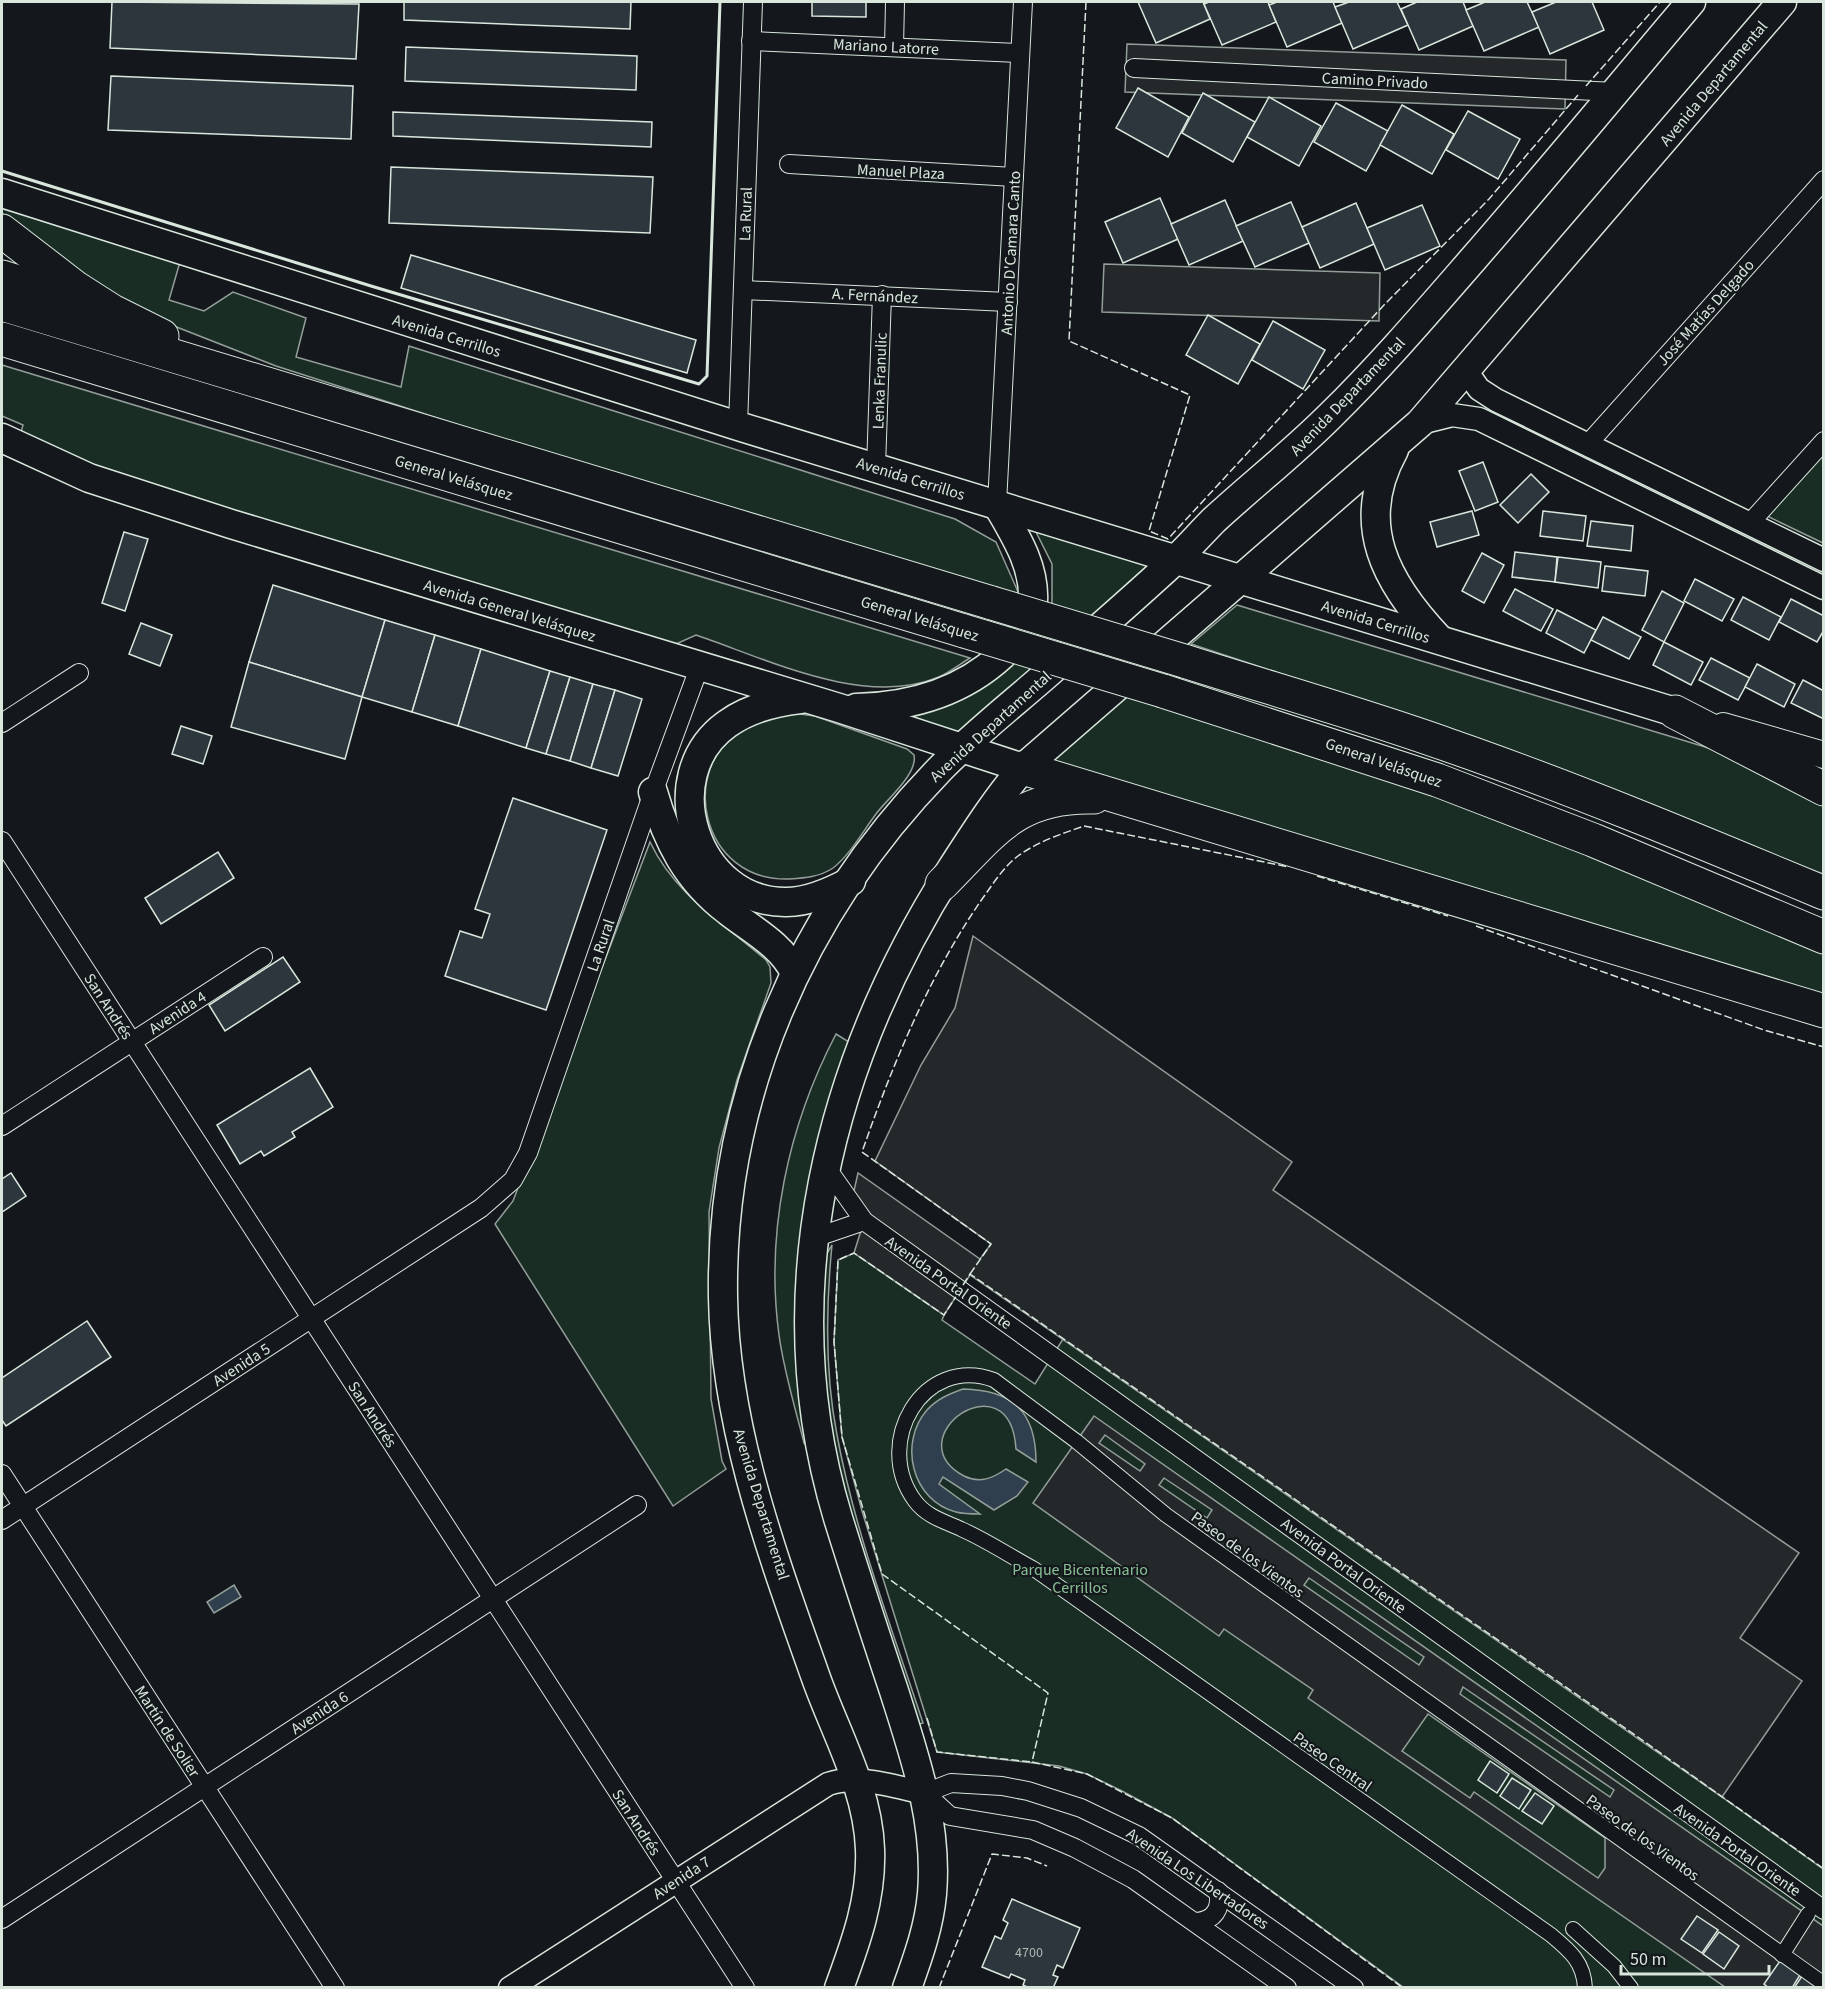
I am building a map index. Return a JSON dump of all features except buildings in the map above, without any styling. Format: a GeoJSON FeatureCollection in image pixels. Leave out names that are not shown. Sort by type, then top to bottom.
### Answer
{"type":"FeatureCollection","features":[{"type":"Feature","properties":{"kind":"highway"},"geometry":{"type":"LineString","coordinates":[[2,231],[52,271],[112,311],[229,373]]}},
{"type":"Feature","properties":{"kind":"highway"},"geometry":{"type":"LineString","coordinates":[[2,278],[112,311]]}},
{"type":"Feature","properties":{"kind":"highway"},"geometry":{"type":"LineString","coordinates":[[2,304],[1394,726],[1631,813],[1824,893]]}},
{"type":"Feature","properties":{"kind":"highway","name":"General Velásquez"},"geometry":{"type":"LineString","coordinates":[[2,339],[1163,691],[1437,780],[1593,840],[1824,937]]}},
{"type":"Feature","properties":{"kind":"highway"},"geometry":{"type":"LineString","coordinates":[[2,349],[112,372]]}},
{"type":"Feature","properties":{"kind":"highway"},"geometry":{"type":"LineString","coordinates":[[1675,712],[1824,789]]}},
{"type":"Feature","properties":{"kind":"highway"},"geometry":{"type":"LineString","coordinates":[[1023,768],[1824,1011]]}},
{"type":"Feature","properties":{"kind":"highway"},"geometry":{"type":"LineString","coordinates":[[942,884],[992,833],[1035,804],[1081,797],[1126,799]]}},
{"type":"Feature","properties":{"kind":"main road","name":"Avenida Departamental"},"geometry":{"type":"LineString","coordinates":[[840,1988],[862,1924],[870,1879],[868,1826],[856,1780],[814,1672],[751,1481],[734,1407],[724,1335],[724,1254],[732,1159],[752,1082],[778,1009],[795,973],[851,881],[896,818],[963,748],[1178,558],[1214,520],[1294,451],[1358,388],[1430,309],[1691,2]]}},
{"type":"Feature","properties":{"kind":"main road","name":"Avenida Departamental"},"geometry":{"type":"LineString","coordinates":[[907,1988],[926,1930],[932,1891],[932,1840],[925,1793],[838,1518],[821,1452],[811,1377],[809,1338],[814,1238],[826,1167],[856,1058],[900,959],[942,884],[999,798],[1023,768],[1241,581],[1420,423],[1467,372],[1782,2]]}},
{"type":"Feature","properties":{"kind":"main road","name":"Avenida Cerrillos"},"geometry":{"type":"LineString","coordinates":[[2,193],[738,426],[1178,558],[1241,581],[1824,755]]}},
{"type":"Feature","properties":{"kind":"main road","name":"Avenida General Velásquez"},"geometry":{"type":"LineString","coordinates":[[2,438],[100,482],[699,668],[838,708],[1023,768]]}},
{"type":"Feature","properties":{"kind":"main road"},"geometry":{"type":"LineString","coordinates":[[1397,445],[1389,460],[1378,493],[1376,526],[1378,543],[1396,589],[1440,640]]}},
{"type":"Feature","properties":{"kind":"main road"},"geometry":{"type":"LineString","coordinates":[[838,708],[903,704],[938,694],[981,672],[1016,642],[1032,615],[1032,582],[1026,558],[998,504]]}},
{"type":"Feature","properties":{"kind":"main road"},"geometry":{"type":"LineString","coordinates":[[805,698],[755,709],[731,721],[716,734],[702,752],[693,771],[689,795],[692,824],[698,841],[716,869],[738,888],[755,896],[778,902],[806,900],[851,881]]}},
{"type":"Feature","properties":{"kind":"main road"},"geometry":{"type":"LineString","coordinates":[[653,792],[666,832],[687,871],[710,896],[783,954],[795,973]]}},
{"type":"Feature","properties":{"kind":"street","name":"La Rural"},"geometry":{"type":"LineString","coordinates":[[738,426],[753,2]]}},
{"type":"Feature","properties":{"kind":"street"},"geometry":{"type":"LineString","coordinates":[[894,47],[895,2]]}},
{"type":"Feature","properties":{"kind":"street","name":"Antonio D'Camara Canto"},"geometry":{"type":"LineString","coordinates":[[998,504],[1023,2]]}},
{"type":"Feature","properties":{"kind":"street","name":"Mariano Latorre"},"geometry":{"type":"LineString","coordinates":[[751,41],[1020,53]]}},
{"type":"Feature","properties":{"kind":"street","name":"Camino Privado"},"geometry":{"type":"LineString","coordinates":[[1134,68],[1615,92]]}},
{"type":"Feature","properties":{"kind":"street","name":"Manuel Plaza"},"geometry":{"type":"LineString","coordinates":[[789,164],[1014,177]]}},
{"type":"Feature","properties":{"kind":"street","name":"José Matías Delgado"},"geometry":{"type":"LineString","coordinates":[[1587,445],[1824,180]]}},
{"type":"Feature","properties":{"kind":"street","name":"A. Fernández"},"geometry":{"type":"LineString","coordinates":[[742,290],[1008,302]]}},
{"type":"Feature","properties":{"kind":"street","name":"Lenka Franulic"},"geometry":{"type":"LineString","coordinates":[[876,467],[882,295]]}},
{"type":"Feature","properties":{"kind":"street"},"geometry":{"type":"LineString","coordinates":[[1467,372],[1479,389],[1496,400],[1824,560]]}},
{"type":"Feature","properties":{"kind":"street"},"geometry":{"type":"LineString","coordinates":[[1420,423],[1452,415],[1479,419],[1824,588]]}},
{"type":"Feature","properties":{"kind":"street"},"geometry":{"type":"LineString","coordinates":[[1749,524],[1824,441]]}},
{"type":"Feature","properties":{"kind":"street","name":"La Rural"},"geometry":{"type":"LineString","coordinates":[[481,1208],[513,1180],[528,1154],[653,792],[699,668]]}},
{"type":"Feature","properties":{"kind":"street"},"geometry":{"type":"LineString","coordinates":[[2,723],[79,673]]}},
{"type":"Feature","properties":{"kind":"street","name":"San Andrés"},"geometry":{"type":"LineString","coordinates":[[2,841],[745,1988]]}},
{"type":"Feature","properties":{"kind":"street","name":"Avenida 4"},"geometry":{"type":"LineString","coordinates":[[2,1126],[263,957]]}},
{"type":"Feature","properties":{"kind":"street","name":"Avenida Portal Oriente"},"geometry":{"type":"LineString","coordinates":[[826,1167],[864,1221],[1816,1912]]}},
{"type":"Feature","properties":{"kind":"street","name":"Avenida 5"},"geometry":{"type":"LineString","coordinates":[[2,1520],[481,1208]]}},
{"type":"Feature","properties":{"kind":"street"},"geometry":{"type":"LineString","coordinates":[[814,1238],[864,1221]]}},
{"type":"Feature","properties":{"kind":"street","name":"Paseo de los Vientos"},"geometry":{"type":"LineString","coordinates":[[1097,1615],[1034,1569],[961,1529],[942,1522],[916,1502],[901,1473],[899,1438],[904,1421],[915,1403],[929,1390],[966,1375],[979,1375],[994,1380],[1076,1441],[1175,1521],[1824,1984]]}},
{"type":"Feature","properties":{"kind":"street","name":"Martín de Solier"},"geometry":{"type":"LineString","coordinates":[[2,1474],[336,1988]]}},
{"type":"Feature","properties":{"kind":"street","name":"Avenida 6"},"geometry":{"type":"LineString","coordinates":[[2,1919],[637,1506]]}},
{"type":"Feature","properties":{"kind":"street","name":"Paseo Central"},"geometry":{"type":"LineString","coordinates":[[1097,1615],[1551,1935],[1573,1953],[1579,1963],[1585,1988]]}},
{"type":"Feature","properties":{"kind":"street"},"geometry":{"type":"LineString","coordinates":[[856,1780],[925,1793],[950,1816],[1033,1830],[1075,1848],[1133,1879],[1197,1922],[1287,1988]]}},
{"type":"Feature","properties":{"kind":"street","name":"Avenida 7"},"geometry":{"type":"LineString","coordinates":[[510,1988],[806,1796],[837,1781],[856,1780]]}},
{"type":"Feature","properties":{"kind":"street","name":"Avenida Los Libertadores"},"geometry":{"type":"LineString","coordinates":[[925,1793],[951,1783],[1002,1786],[1054,1798],[1111,1820],[1139,1836],[1354,1988]]}},
{"type":"Feature","properties":{"kind":"street"},"geometry":{"type":"LineString","coordinates":[[1197,1922],[1206,1921],[1218,1910],[1220,1901],[1218,1892]]}},
{"type":"Feature","properties":{"kind":"street"},"geometry":{"type":"LineString","coordinates":[[1782,1954],[1816,1912]]}},
{"type":"Feature","properties":{"kind":"street"},"geometry":{"type":"LineString","coordinates":[[1573,1929],[1610,1962],[1631,1988]]}},
{"type":"Feature","properties":{"kind":"green space"},"geometry":{"type":"Polygon","coordinates":[[[2,200],[182,255],[169,300],[204,311],[233,292],[306,318],[296,357],[401,387],[409,346],[955,519],[996,542],[1019,594],[1004,595],[686,498],[276,366],[151,317],[76,275],[2,213],[2,200]]]}},
{"type":"Feature","properties":{"kind":"green space"},"geometry":{"type":"Polygon","coordinates":[[[2,365],[970,658],[939,677],[910,685],[879,687],[848,684],[816,677],[696,635],[676,644],[563,619],[19,440],[23,425],[2,416],[2,365]]]}},
{"type":"Feature","properties":{"kind":"green space"},"geometry":{"type":"Polygon","coordinates":[[[1823,452],[1823,543],[1767,516],[1823,452]]]}},
{"type":"Feature","properties":{"kind":"green space"},"geometry":{"type":"Polygon","coordinates":[[[1035,530],[1148,565],[962,735],[903,713],[1052,608],[1052,564],[1035,530]]]}},
{"type":"Feature","properties":{"kind":"green space"},"geometry":{"type":"Polygon","coordinates":[[[1237,605],[1735,756],[1823,803],[1823,874],[1502,747],[1191,644],[1237,605]]]}},
{"type":"Feature","properties":{"kind":"green space"},"geometry":{"type":"Polygon","coordinates":[[[1125,694],[1424,788],[1823,952],[1823,999],[1046,762],[1125,694]]]}},
{"type":"Feature","properties":{"kind":"green space"},"geometry":{"type":"Polygon","coordinates":[[[792,713],[815,716],[907,749],[914,755],[914,762],[907,778],[839,863],[817,875],[789,879],[759,875],[735,862],[718,843],[708,819],[705,793],[711,767],[725,743],[747,724],[763,718],[792,713]]]}},
{"type":"Feature","properties":{"kind":"green space"},"geometry":{"type":"Polygon","coordinates":[[[650,842],[660,861],[686,893],[766,960],[770,967],[771,983],[737,1080],[719,1148],[709,1212],[711,1399],[722,1461],[726,1469],[673,1506],[495,1224],[513,1201],[650,842]]]}},
{"type":"Feature","properties":{"kind":"green space"},"geometry":{"type":"Polygon","coordinates":[[[836,1034],[849,1042],[822,1128],[810,1449],[804,1443],[781,1349],[775,1296],[775,1257],[784,1180],[793,1143],[819,1069],[836,1034]]]}},
{"type":"Feature","properties":{"kind":"green space"},"geometry":{"type":"Polygon","coordinates":[[[832,1245],[828,1340],[830,1388],[837,1435],[864,1544],[923,1723],[916,1725],[841,1488],[822,1372],[824,1258],[832,1245]]]}},
{"type":"Feature","properties":{"kind":"green space","name":"Parque Bicentenario Cerrillos"},"geometry":{"type":"Polygon","coordinates":[[[854,1253],[944,1315],[942,1320],[1035,1384],[1063,1339],[1635,1735],[1823,1869],[1823,1987],[1403,1987],[1172,1818],[1122,1791],[1087,1774],[1059,1766],[937,1752],[862,1511],[842,1437],[834,1342],[838,1260],[854,1253]]]}},
{"type":"Feature","properties":{"kind":"shaded area"},"geometry":{"type":"Polygon","coordinates":[[[1127,44],[1566,60],[1565,109],[1125,92],[1127,44]]]}},
{"type":"Feature","properties":{"kind":"shaded area"},"geometry":{"type":"Polygon","coordinates":[[[1104,264],[1380,273],[1379,321],[1102,312],[1104,264]]]}},
{"type":"Feature","properties":{"kind":"shaded area"},"geometry":{"type":"Polygon","coordinates":[[[973,936],[1292,1162],[1273,1190],[1799,1553],[1740,1638],[1802,1681],[1722,1797],[970,1275],[944,1315],[854,1253],[864,1221],[851,1204],[858,1173],[980,1259],[991,1244],[875,1161],[921,1065],[955,1008],[973,936]]]}},
{"type":"Feature","properties":{"kind":"shaded area"},"geometry":{"type":"Polygon","coordinates":[[[1094,1416],[1823,1926],[1823,1987],[1725,1987],[1308,1698],[1313,1690],[1224,1629],[1219,1636],[1033,1503],[1094,1416]],[[1105,1435],[1099,1443],[1140,1471],[1145,1464],[1105,1435]],[[1164,1478],[1159,1485],[1207,1518],[1212,1510],[1164,1478]],[[1309,1578],[1304,1585],[1419,1665],[1424,1657],[1309,1578]],[[1463,1687],[1460,1694],[1610,1797],[1614,1790],[1463,1687]],[[1428,1714],[1402,1751],[1470,1798],[1474,1792],[1598,1878],[1605,1868],[1605,1838],[1428,1714]]]}},
{"type":"Feature","properties":{"kind":"water"},"geometry":{"type":"Polygon","coordinates":[[[963,1389],[980,1390],[1008,1399],[1026,1417],[1035,1444],[1036,1462],[1016,1449],[1009,1422],[996,1409],[978,1407],[962,1413],[948,1426],[942,1443],[946,1460],[964,1476],[981,1480],[1006,1469],[1028,1482],[1017,1496],[994,1510],[943,1477],[939,1484],[980,1514],[965,1514],[941,1506],[920,1484],[914,1469],[913,1438],[918,1423],[935,1403],[963,1389]]]}},
{"type":"Feature","properties":{"kind":"water"},"geometry":{"type":"Polygon","coordinates":[[[234,1585],[241,1597],[214,1613],[207,1602],[234,1585]]]}},
{"type":"Feature","properties":{"kind":"fence"},"geometry":{"type":"LineString","coordinates":[[1086,2],[1069,341],[1190,395],[1149,531],[1168,539],[1384,305],[1489,199],[1578,95]]}},
{"type":"Feature","properties":{"kind":"fence"},"geometry":{"type":"LineString","coordinates":[[1586,86],[1660,2]]}},
{"type":"Feature","properties":{"kind":"fence"},"geometry":{"type":"LineString","coordinates":[[970,1274],[991,1244],[862,1152],[899,1055],[928,992],[961,931],[1007,866],[1025,851],[1084,826],[1289,867]]}},
{"type":"Feature","properties":{"kind":"fence"},"geometry":{"type":"LineString","coordinates":[[1317,876],[1448,916]]}},
{"type":"Feature","properties":{"kind":"fence"},"geometry":{"type":"LineString","coordinates":[[1476,926],[1764,1030],[1824,1047]]}},
{"type":"Feature","properties":{"kind":"fence"},"geometry":{"type":"LineString","coordinates":[[958,1293],[944,1315],[854,1253],[838,1260],[834,1342],[842,1437],[882,1574],[1048,1693],[1032,1762],[1087,1774],[1172,1818],[1403,1988]]}},
{"type":"Feature","properties":{"kind":"fence"},"geometry":{"type":"LineString","coordinates":[[963,1285],[970,1274],[1635,1735],[1824,1869]]}},
{"type":"Feature","properties":{"kind":"fence"},"geometry":{"type":"LineString","coordinates":[[927,1718],[937,1752],[1032,1762]]}},
{"type":"Feature","properties":{"kind":"fence"},"geometry":{"type":"LineString","coordinates":[[939,1988],[992,1854],[1027,1858],[1047,1866]]}},
{"type":"Feature","properties":{"kind":"wall"},"geometry":{"type":"LineString","coordinates":[[2,171],[371,286],[699,384],[707,376],[720,2]]}}]}
